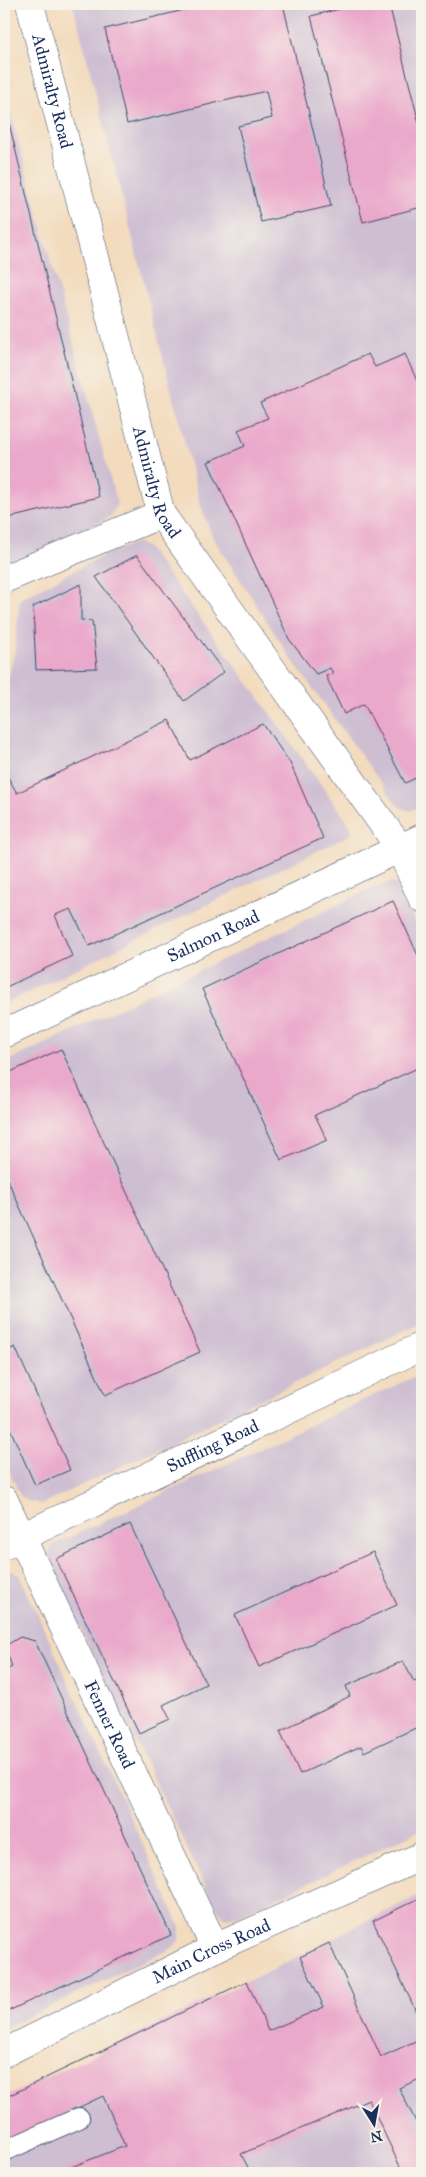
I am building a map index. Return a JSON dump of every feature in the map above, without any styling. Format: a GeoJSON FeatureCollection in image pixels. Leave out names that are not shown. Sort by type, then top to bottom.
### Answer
{"type":"FeatureCollection","features":[{"type":"Feature","properties":{"kind":"street","name":"Admiralty Road"},"geometry":{"type":"LineString","coordinates":[[30,4],[162,514],[411,843],[422,898]]}},
{"type":"Feature","properties":{"kind":"street"},"geometry":{"type":"LineString","coordinates":[[4,579],[162,514]]}},
{"type":"Feature","properties":{"kind":"street","name":"Salmon Road"},"geometry":{"type":"LineString","coordinates":[[4,1034],[411,843]]}},
{"type":"Feature","properties":{"kind":"street","name":"Suffling Road"},"geometry":{"type":"LineString","coordinates":[[12,1541],[422,1346]]}},
{"type":"Feature","properties":{"kind":"street","name":"Fenner Road"},"geometry":{"type":"LineString","coordinates":[[4,1500],[12,1541],[215,1948]]}},
{"type":"Feature","properties":{"kind":"street","name":"Main Cross Road"},"geometry":{"type":"LineString","coordinates":[[4,2053],[215,1948],[422,1856]]}},
{"type":"Feature","properties":{"kind":"lane"},"geometry":{"type":"LineString","coordinates":[[4,2152],[79,2118]]}},
{"type":"Feature","properties":{"kind":"shaded area"},"geometry":{"type":"Polygon","coordinates":[[[73,4],[422,4],[422,805],[410,811],[398,806],[292,660],[213,538],[201,507],[73,4]]]}},
{"type":"Feature","properties":{"kind":"shaded area"},"geometry":{"type":"Polygon","coordinates":[[[4,90],[117,503],[112,515],[80,535],[4,567],[4,90]]]}},
{"type":"Feature","properties":{"kind":"shaded area"},"geometry":{"type":"Polygon","coordinates":[[[137,542],[148,548],[251,687],[351,827],[352,834],[4,1004],[4,701],[15,649],[20,599],[102,556],[137,542]]]}},
{"type":"Feature","properties":{"kind":"shaded area"},"geometry":{"type":"Polygon","coordinates":[[[392,882],[399,885],[422,938],[422,1322],[42,1504],[28,1501],[20,1495],[4,1459],[4,1063],[375,887],[392,882]]]}},
{"type":"Feature","properties":{"kind":"shaded area"},"geometry":{"type":"Polygon","coordinates":[[[422,1373],[422,1829],[239,1916],[225,1918],[215,1906],[51,1567],[49,1553],[53,1545],[422,1373]]]}},
{"type":"Feature","properties":{"kind":"shaded area"},"geometry":{"type":"Polygon","coordinates":[[[4,1570],[10,1570],[20,1576],[180,1926],[180,1940],[170,1949],[4,2028],[4,1570]]]}},
{"type":"Feature","properties":{"kind":"shaded area"},"geometry":{"type":"Polygon","coordinates":[[[422,1893],[422,2173],[4,2173],[4,2098],[279,1966],[422,1893]]]}},
{"type":"Feature","properties":{"kind":"building"},"geometry":{"type":"Polygon","coordinates":[[[209,4],[258,4],[259,7],[283,4],[331,206],[261,222],[238,126],[272,118],[266,91],[127,124],[105,29],[209,4]]]}},
{"type":"Feature","properties":{"kind":"building"},"geometry":{"type":"Polygon","coordinates":[[[360,4],[389,4],[422,135],[422,207],[363,222],[311,16],[360,4]]]}},
{"type":"Feature","properties":{"kind":"building"},"geometry":{"type":"Polygon","coordinates":[[[4,102],[99,497],[4,519],[4,102]]]}},
{"type":"Feature","properties":{"kind":"building"},"geometry":{"type":"Polygon","coordinates":[[[368,354],[375,367],[405,354],[422,392],[422,775],[405,783],[364,704],[344,714],[326,676],[333,673],[330,668],[316,674],[289,639],[208,462],[245,446],[238,430],[268,418],[260,403],[368,354]]]}},
{"type":"Feature","properties":{"kind":"building"},"geometry":{"type":"Polygon","coordinates":[[[137,555],[224,672],[184,701],[96,577],[137,555]]]}},
{"type":"Feature","properties":{"kind":"building"},"geometry":{"type":"Polygon","coordinates":[[[81,584],[81,620],[92,621],[97,668],[36,670],[33,607],[81,584]]]}},
{"type":"Feature","properties":{"kind":"building"},"geometry":{"type":"Polygon","coordinates":[[[169,720],[190,760],[263,724],[290,763],[323,838],[89,946],[71,909],[55,915],[72,956],[4,988],[4,773],[17,793],[169,720]]]}},
{"type":"Feature","properties":{"kind":"building"},"geometry":{"type":"Polygon","coordinates":[[[393,901],[422,964],[422,1066],[315,1115],[327,1140],[281,1160],[202,989],[393,901]]]}},
{"type":"Feature","properties":{"kind":"building"},"geometry":{"type":"Polygon","coordinates":[[[61,1049],[200,1352],[105,1395],[4,1172],[4,1075],[61,1049]]]}},
{"type":"Feature","properties":{"kind":"building"},"geometry":{"type":"Polygon","coordinates":[[[15,1347],[70,1470],[35,1485],[4,1415],[4,1352],[15,1347]]]}},
{"type":"Feature","properties":{"kind":"building"},"geometry":{"type":"Polygon","coordinates":[[[130,1524],[206,1684],[163,1705],[170,1719],[139,1733],[56,1559],[130,1524]]]}},
{"type":"Feature","properties":{"kind":"building"},"geometry":{"type":"Polygon","coordinates":[[[373,1552],[397,1605],[259,1667],[235,1615],[373,1552]]]}},
{"type":"Feature","properties":{"kind":"building"},"geometry":{"type":"Polygon","coordinates":[[[20,1637],[35,1641],[171,1935],[4,2013],[4,1671],[12,1667],[5,1646],[20,1637]]]}},
{"type":"Feature","properties":{"kind":"building"},"geometry":{"type":"Polygon","coordinates":[[[403,1661],[414,1682],[422,1678],[422,1725],[364,1752],[361,1746],[300,1774],[280,1731],[350,1696],[346,1686],[403,1661]]]}},
{"type":"Feature","properties":{"kind":"building"},"geometry":{"type":"Polygon","coordinates":[[[422,1897],[422,2024],[373,1921],[422,1897]]]}},
{"type":"Feature","properties":{"kind":"building"},"geometry":{"type":"Polygon","coordinates":[[[329,1943],[381,2057],[422,2038],[422,2078],[399,2088],[422,2134],[422,2173],[403,2173],[369,2100],[241,2154],[251,2173],[56,2173],[125,2146],[103,2096],[4,2143],[4,2098],[247,1981],[268,2031],[324,2007],[300,1957],[329,1943]]]}}]}
